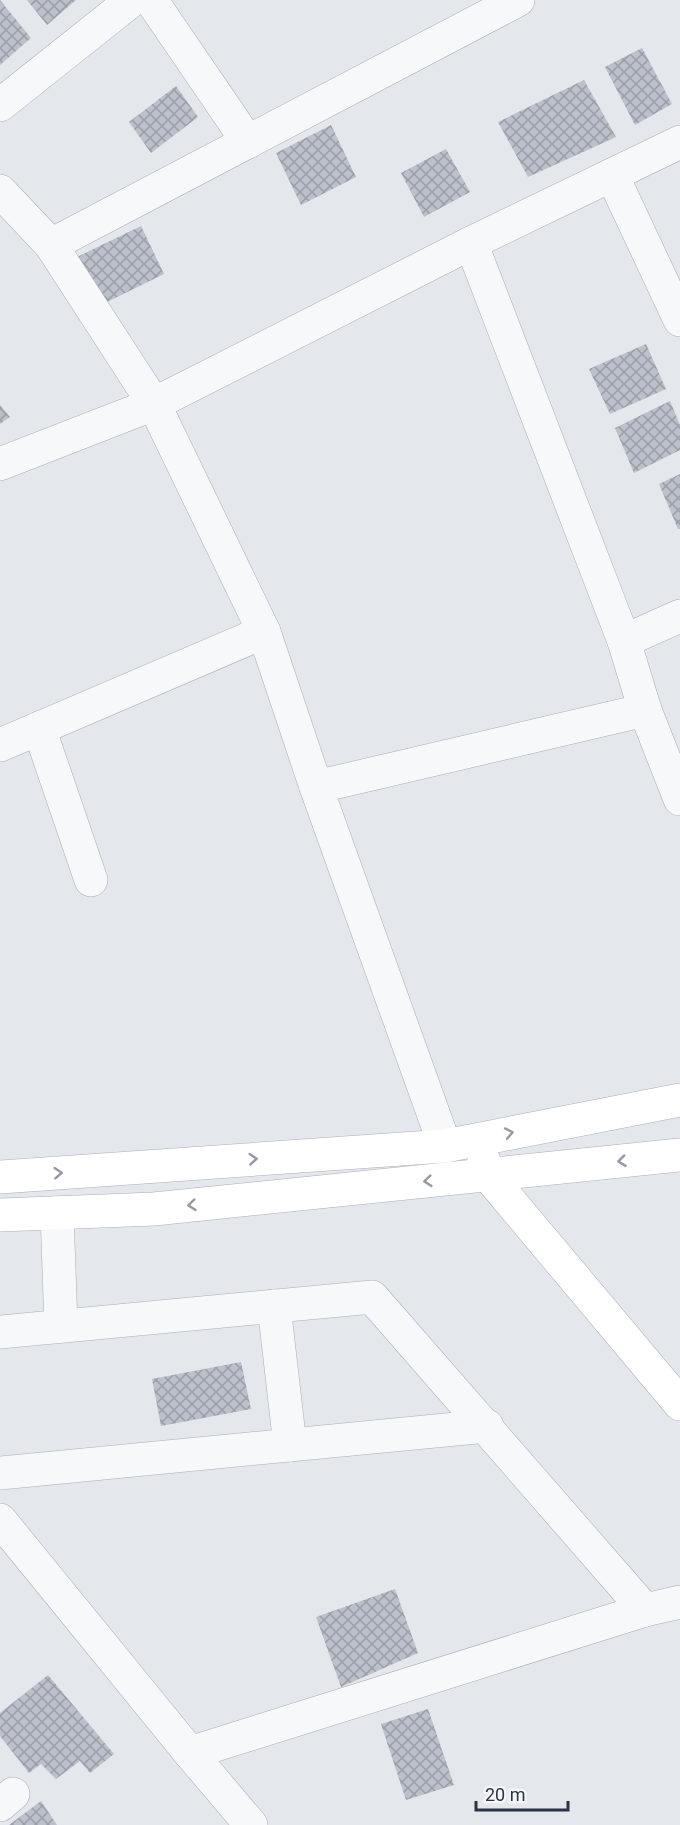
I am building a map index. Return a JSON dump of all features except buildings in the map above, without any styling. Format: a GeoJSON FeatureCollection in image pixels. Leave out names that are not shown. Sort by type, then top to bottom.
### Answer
{"type":"FeatureCollection","features":[{"type":"Feature","properties":{"kind":"main road"},"geometry":{"type":"LineString","coordinates":[[0,1177],[445,1146],[680,1100]]}},
{"type":"Feature","properties":{"kind":"main road"},"geometry":{"type":"LineString","coordinates":[[477,1139],[488,1175],[680,1404]]}},
{"type":"Feature","properties":{"kind":"main road"},"geometry":{"type":"LineString","coordinates":[[0,1215],[154,1209],[680,1155]]}},
{"type":"Feature","properties":{"kind":"street"},"geometry":{"type":"LineString","coordinates":[[0,105],[132,0]]}},
{"type":"Feature","properties":{"kind":"street"},"geometry":{"type":"LineString","coordinates":[[151,0],[248,142]]}},
{"type":"Feature","properties":{"kind":"street"},"geometry":{"type":"LineString","coordinates":[[51,245],[518,0]]}},
{"type":"Feature","properties":{"kind":"street"},"geometry":{"type":"LineString","coordinates":[[0,464],[154,404],[471,243],[680,142]]}},
{"type":"Feature","properties":{"kind":"street"},"geometry":{"type":"LineString","coordinates":[[612,175],[680,320]]}},
{"type":"Feature","properties":{"kind":"street"},"geometry":{"type":"LineString","coordinates":[[0,190],[51,245],[154,404],[264,632],[316,787],[445,1146]]}},
{"type":"Feature","properties":{"kind":"street"},"geometry":{"type":"LineString","coordinates":[[471,243],[624,641],[645,710],[680,799]]}},
{"type":"Feature","properties":{"kind":"street"},"geometry":{"type":"LineString","coordinates":[[624,641],[680,616]]}},
{"type":"Feature","properties":{"kind":"street"},"geometry":{"type":"LineString","coordinates":[[0,745],[264,632]]}},
{"type":"Feature","properties":{"kind":"street"},"geometry":{"type":"LineString","coordinates":[[316,787],[645,710]]}},
{"type":"Feature","properties":{"kind":"street"},"geometry":{"type":"LineString","coordinates":[[39,728],[91,880]]}},
{"type":"Feature","properties":{"kind":"street"},"geometry":{"type":"LineString","coordinates":[[57,1213],[61,1326]]}},
{"type":"Feature","properties":{"kind":"street"},"geometry":{"type":"LineString","coordinates":[[0,1332],[372,1297],[487,1426],[645,1610]]}},
{"type":"Feature","properties":{"kind":"street"},"geometry":{"type":"LineString","coordinates":[[274,1306],[290,1445]]}},
{"type":"Feature","properties":{"kind":"street"},"geometry":{"type":"LineString","coordinates":[[0,1473],[487,1426]]}},
{"type":"Feature","properties":{"kind":"street"},"geometry":{"type":"LineString","coordinates":[[0,1520],[251,1825]]}},
{"type":"Feature","properties":{"kind":"street"},"geometry":{"type":"LineString","coordinates":[[190,1753],[645,1610],[680,1602]]}}]}
